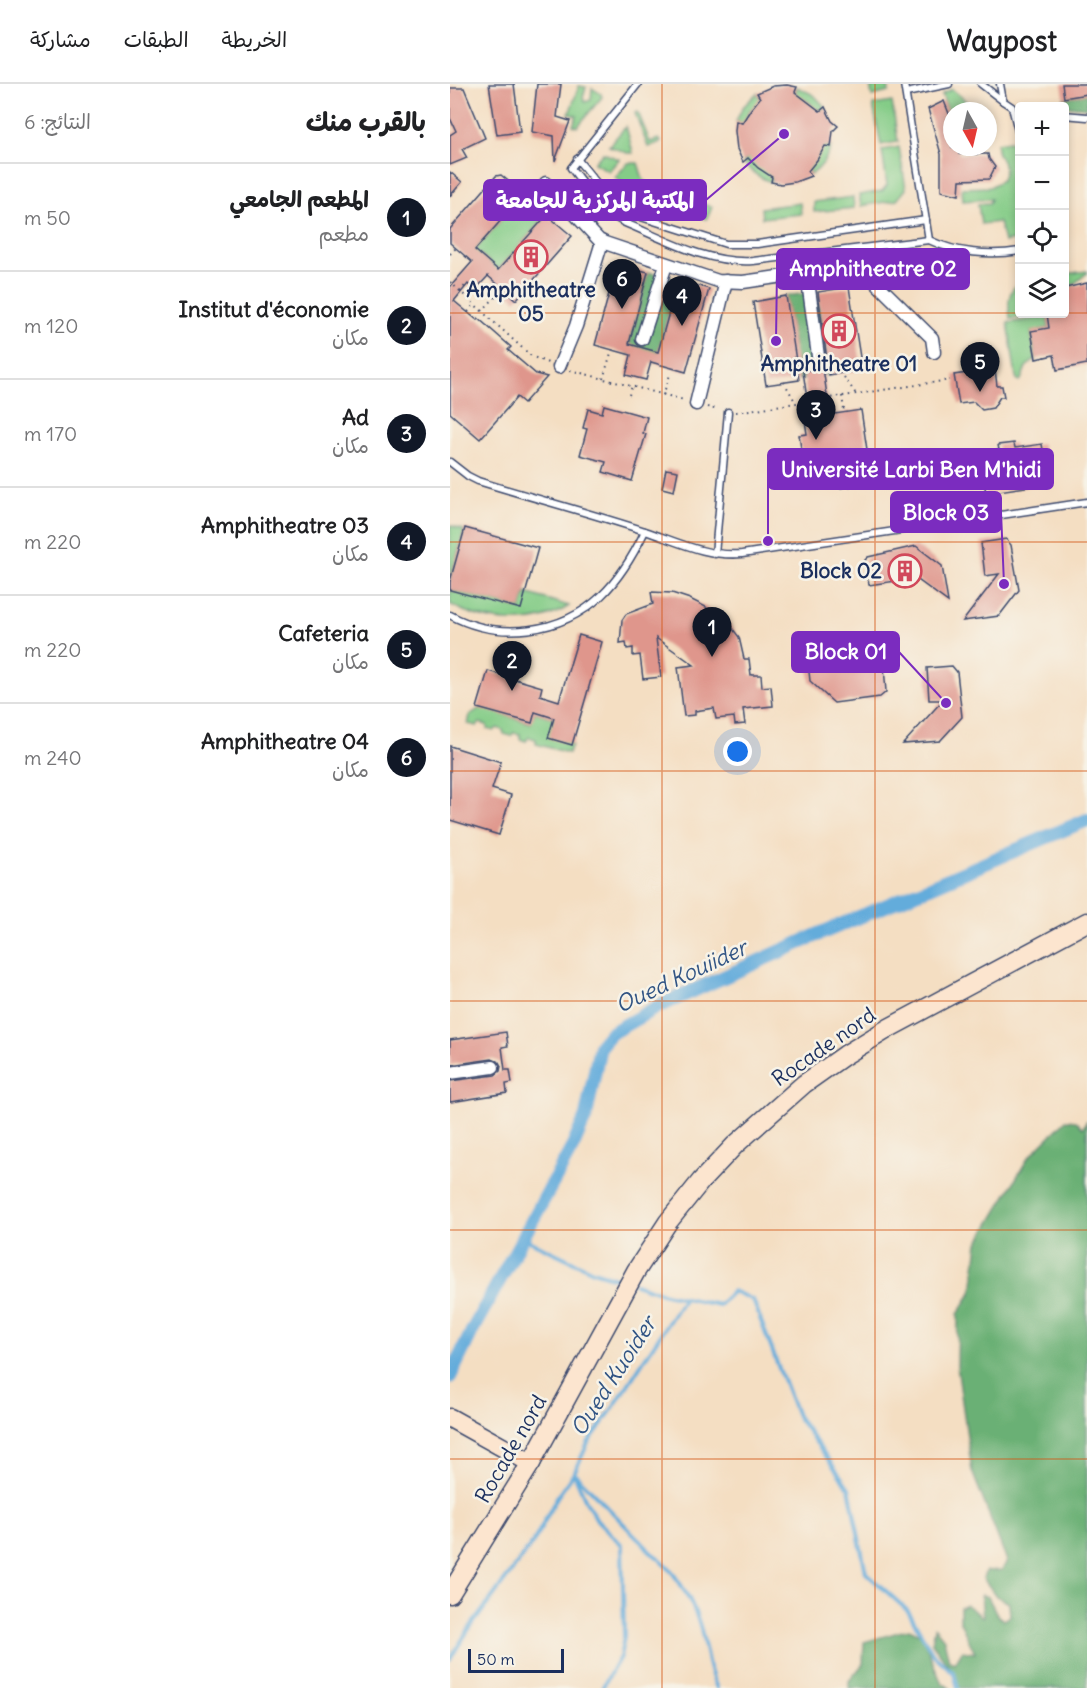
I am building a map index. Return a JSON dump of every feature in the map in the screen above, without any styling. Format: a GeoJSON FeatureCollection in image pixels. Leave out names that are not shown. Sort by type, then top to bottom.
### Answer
{"type":"FeatureCollection","features":[{"type":"Feature","properties":{"kind":"main road","name":"Rocade nord"},"geometry":{"type":"LineString","coordinates":[[450,1594],[531,1463],[636,1271],[668,1222],[701,1181],[735,1145],[804,1084],[845,1055],[889,1028],[1087,922]]}},
{"type":"Feature","properties":{"kind":"main road"},"geometry":{"type":"LineString","coordinates":[[450,1418],[470,1427],[531,1463]]}},
{"type":"Feature","properties":{"kind":"street"},"geometry":{"type":"LineString","coordinates":[[546,183],[602,242],[718,281],[760,281],[917,257]]}},
{"type":"Feature","properties":{"kind":"street"},"geometry":{"type":"LineString","coordinates":[[559,367],[576,326],[602,242]]}},
{"type":"Feature","properties":{"kind":"street"},"geometry":{"type":"LineString","coordinates":[[642,339],[666,265]]}},
{"type":"Feature","properties":{"kind":"street"},"geometry":{"type":"LineString","coordinates":[[858,266],[932,338],[934,352]]}},
{"type":"Feature","properties":{"kind":"street"},"geometry":{"type":"LineString","coordinates":[[807,274],[818,356]]}},
{"type":"Feature","properties":{"kind":"street"},"geometry":{"type":"LineString","coordinates":[[696,404],[726,281]]}},
{"type":"Feature","properties":{"kind":"street"},"geometry":{"type":"LineString","coordinates":[[450,1073],[493,1067]]}},
{"type":"Feature","properties":{"kind":"lane"},"geometry":{"type":"LineString","coordinates":[[638,84],[570,168],[614,217],[712,258],[732,261],[753,261],[929,240],[972,252],[1015,251]]}},
{"type":"Feature","properties":{"kind":"lane"},"geometry":{"type":"LineString","coordinates":[[904,84],[929,240]]}},
{"type":"Feature","properties":{"kind":"lane"},"geometry":{"type":"LineString","coordinates":[[906,93],[949,84]]}},
{"type":"Feature","properties":{"kind":"lane"},"geometry":{"type":"LineString","coordinates":[[981,84],[1015,108]]}},
{"type":"Feature","properties":{"kind":"lane"},"geometry":{"type":"LineString","coordinates":[[1000,84],[1003,101]]}},
{"type":"Feature","properties":{"kind":"lane"},"geometry":{"type":"LineString","coordinates":[[1012,107],[1015,119]]}},
{"type":"Feature","properties":{"kind":"lane"},"geometry":{"type":"LineString","coordinates":[[1069,115],[1087,117]]}},
{"type":"Feature","properties":{"kind":"lane"},"geometry":{"type":"LineString","coordinates":[[577,159],[619,210],[726,244],[769,243],[926,220]]}},
{"type":"Feature","properties":{"kind":"lane"},"geometry":{"type":"LineString","coordinates":[[715,554],[728,412]]}},
{"type":"Feature","properties":{"kind":"lane"},"geometry":{"type":"LineString","coordinates":[[450,462],[478,481],[715,554],[742,554],[1087,502]]}},
{"type":"Feature","properties":{"kind":"lane"},"geometry":{"type":"LineString","coordinates":[[450,615],[477,626],[504,631],[532,629],[568,618],[600,597],[613,583],[645,531]]}},
{"type":"Feature","properties":{"kind":"path"},"geometry":{"type":"LineString","coordinates":[[450,255],[456,248]]}},
{"type":"Feature","properties":{"kind":"path"},"geometry":{"type":"LineString","coordinates":[[450,282],[531,356],[559,367],[728,412],[950,380]]}},
{"type":"Feature","properties":{"kind":"path"},"geometry":{"type":"LineString","coordinates":[[460,292],[467,283]]}},
{"type":"Feature","properties":{"kind":"path"},"geometry":{"type":"LineString","coordinates":[[450,292],[455,286]]}},
{"type":"Feature","properties":{"kind":"path"},"geometry":{"type":"LineString","coordinates":[[482,311],[503,289]]}},
{"type":"Feature","properties":{"kind":"path"},"geometry":{"type":"LineString","coordinates":[[468,312],[474,305]]}},
{"type":"Feature","properties":{"kind":"path"},"geometry":{"type":"LineString","coordinates":[[603,379],[612,350]]}},
{"type":"Feature","properties":{"kind":"path"},"geometry":{"type":"LineString","coordinates":[[663,395],[670,375]]}},
{"type":"Feature","properties":{"kind":"path"},"geometry":{"type":"LineString","coordinates":[[844,378],[856,394]]}},
{"type":"Feature","properties":{"kind":"path"},"geometry":{"type":"LineString","coordinates":[[784,382],[796,403]]}},
{"type":"Feature","properties":{"kind":"path"},"geometry":{"type":"LineString","coordinates":[[629,394],[632,386]]}},
{"type":"Feature","properties":{"kind":"path"},"geometry":{"type":"LineString","coordinates":[[842,396],[844,410]]}},
{"type":"Feature","properties":{"kind":"path"},"geometry":{"type":"LineString","coordinates":[[814,399],[815,411]]}},
{"type":"Feature","properties":{"kind":"green space"},"geometry":{"type":"Polygon","coordinates":[[[870,84],[888,84],[889,92],[872,96],[870,84]]]}},
{"type":"Feature","properties":{"kind":"green space"},"geometry":{"type":"Polygon","coordinates":[[[579,86],[586,87],[583,98],[585,102],[591,100],[592,88],[602,97],[577,127],[573,125],[577,116],[569,114],[579,86]]]}},
{"type":"Feature","properties":{"kind":"green space"},"geometry":{"type":"Polygon","coordinates":[[[797,87],[814,95],[825,107],[819,112],[809,102],[795,94],[797,87]]]}},
{"type":"Feature","properties":{"kind":"green space"},"geometry":{"type":"Polygon","coordinates":[[[952,89],[966,102],[945,102],[942,94],[952,89]]]}},
{"type":"Feature","properties":{"kind":"green space"},"geometry":{"type":"Polygon","coordinates":[[[757,93],[761,100],[749,111],[744,124],[736,121],[743,107],[757,93]]]}},
{"type":"Feature","properties":{"kind":"green space"},"geometry":{"type":"Polygon","coordinates":[[[1087,94],[1087,108],[1069,106],[1069,102],[1065,102],[1064,98],[1087,94]]]}},
{"type":"Feature","properties":{"kind":"green space"},"geometry":{"type":"Polygon","coordinates":[[[892,102],[898,142],[881,145],[873,105],[892,102]]]}},
{"type":"Feature","properties":{"kind":"green space"},"geometry":{"type":"Polygon","coordinates":[[[638,112],[650,142],[659,139],[661,142],[648,147],[635,113],[638,112]]]}},
{"type":"Feature","properties":{"kind":"green space"},"geometry":{"type":"Polygon","coordinates":[[[626,126],[633,153],[609,146],[626,126]]]}},
{"type":"Feature","properties":{"kind":"green space"},"geometry":{"type":"Polygon","coordinates":[[[1010,141],[1015,154],[1015,240],[1004,242],[999,222],[981,224],[978,204],[989,203],[991,199],[963,201],[962,188],[990,187],[1002,180],[1005,169],[998,153],[997,143],[1010,141]]]}},
{"type":"Feature","properties":{"kind":"green space"},"geometry":{"type":"Polygon","coordinates":[[[824,145],[831,147],[826,159],[811,175],[807,169],[824,145]]]}},
{"type":"Feature","properties":{"kind":"green space"},"geometry":{"type":"Polygon","coordinates":[[[899,147],[906,189],[897,200],[861,206],[859,195],[882,191],[887,185],[882,150],[899,147]]]}},
{"type":"Feature","properties":{"kind":"green space"},"geometry":{"type":"Polygon","coordinates":[[[603,153],[619,159],[609,171],[594,163],[603,153]]]}},
{"type":"Feature","properties":{"kind":"green space"},"geometry":{"type":"Polygon","coordinates":[[[749,157],[773,174],[771,182],[752,171],[743,162],[749,157]]]}},
{"type":"Feature","properties":{"kind":"green space"},"geometry":{"type":"Polygon","coordinates":[[[628,163],[638,163],[643,179],[651,189],[646,200],[615,177],[628,163]]]}},
{"type":"Feature","properties":{"kind":"green space"},"geometry":{"type":"Polygon","coordinates":[[[666,192],[712,207],[707,219],[661,205],[666,192]]]}},
{"type":"Feature","properties":{"kind":"green space"},"geometry":{"type":"Polygon","coordinates":[[[524,194],[547,215],[491,278],[495,267],[480,254],[468,258],[524,194]]]}},
{"type":"Feature","properties":{"kind":"green space"},"geometry":{"type":"Polygon","coordinates":[[[853,197],[854,208],[814,212],[814,202],[853,197]]]}},
{"type":"Feature","properties":{"kind":"green space"},"geometry":{"type":"Polygon","coordinates":[[[800,203],[801,214],[762,218],[761,208],[800,203]]]}},
{"type":"Feature","properties":{"kind":"green space"},"geometry":{"type":"Polygon","coordinates":[[[1087,271],[1069,287],[1069,273],[1087,271]]]}},
{"type":"Feature","properties":{"kind":"green space"},"geometry":{"type":"Polygon","coordinates":[[[648,272],[678,280],[655,363],[627,354],[648,272]]]}},
{"type":"Feature","properties":{"kind":"green space"},"geometry":{"type":"Polygon","coordinates":[[[1015,286],[1015,318],[1017,318],[1010,319],[1009,304],[1015,286]]]}},
{"type":"Feature","properties":{"kind":"green space"},"geometry":{"type":"Polygon","coordinates":[[[816,292],[829,375],[824,376],[823,368],[803,371],[804,379],[799,380],[786,296],[816,292]]]}},
{"type":"Feature","properties":{"kind":"green space"},"geometry":{"type":"Polygon","coordinates":[[[1047,318],[1049,328],[1031,331],[1036,359],[1026,367],[1021,380],[1018,381],[1016,377],[1008,323],[1047,318]]]}},
{"type":"Feature","properties":{"kind":"green space"},"geometry":{"type":"Polygon","coordinates":[[[450,525],[464,530],[450,581],[450,525]]]}},
{"type":"Feature","properties":{"kind":"green space"},"geometry":{"type":"Polygon","coordinates":[[[450,590],[521,609],[526,593],[569,606],[541,618],[525,621],[494,619],[478,616],[450,604],[450,590]]]}},
{"type":"Feature","properties":{"kind":"green space"},"geometry":{"type":"Polygon","coordinates":[[[480,708],[531,723],[535,712],[554,718],[572,745],[568,753],[536,744],[536,739],[529,737],[526,741],[520,739],[520,734],[513,733],[511,736],[497,728],[494,731],[487,729],[487,725],[480,723],[477,726],[468,724],[470,715],[480,708]]]}},
{"type":"Feature","properties":{"kind":"green space"},"geometry":{"type":"Polygon","coordinates":[[[1066,1120],[1076,1121],[1083,1128],[1087,1120],[1087,1688],[958,1688],[954,1673],[932,1643],[935,1628],[944,1639],[949,1661],[955,1663],[962,1651],[975,1653],[960,1622],[960,1608],[966,1605],[983,1617],[981,1595],[988,1597],[998,1616],[1004,1620],[1010,1616],[1009,1603],[996,1596],[983,1578],[986,1571],[1002,1570],[1007,1561],[972,1471],[957,1366],[958,1314],[972,1292],[978,1243],[1028,1158],[1066,1120]]]}},
{"type":"Feature","properties":{"kind":"green space"},"geometry":{"type":"Polygon","coordinates":[[[909,1629],[922,1635],[941,1682],[950,1688],[849,1688],[849,1681],[863,1664],[864,1642],[909,1629]]]}},
{"type":"Feature","properties":{"kind":"building"},"geometry":{"type":"Polygon","coordinates":[[[489,84],[514,84],[520,132],[497,135],[489,84]]]}},
{"type":"Feature","properties":{"kind":"building"},"geometry":{"type":"Polygon","coordinates":[[[537,84],[561,84],[557,117],[570,121],[555,161],[554,136],[532,132],[537,84]]]}},
{"type":"Feature","properties":{"kind":"building"},"geometry":{"type":"Polygon","coordinates":[[[1062,84],[1087,84],[1087,94],[1064,98],[1062,84]]]}},
{"type":"Feature","properties":{"kind":"building"},"geometry":{"type":"Polygon","coordinates":[[[773,86],[797,87],[795,92],[820,111],[825,107],[832,121],[838,126],[833,131],[831,147],[825,146],[808,171],[811,176],[781,184],[771,182],[772,177],[748,158],[743,162],[737,149],[735,131],[736,121],[742,123],[760,98],[757,93],[773,86]]]}},
{"type":"Feature","properties":{"kind":"building"},"geometry":{"type":"Polygon","coordinates":[[[450,88],[464,88],[485,138],[462,149],[467,158],[450,165],[450,135],[456,131],[450,118],[450,88]]]}},
{"type":"Feature","properties":{"kind":"building"},"geometry":{"type":"Polygon","coordinates":[[[944,101],[943,156],[988,156],[995,167],[989,179],[960,180],[959,195],[941,191],[941,154],[928,109],[944,101]]]}},
{"type":"Feature","properties":{"kind":"building"},"geometry":{"type":"Polygon","coordinates":[[[450,172],[462,182],[450,196],[450,172]]]}},
{"type":"Feature","properties":{"kind":"building"},"geometry":{"type":"Polygon","coordinates":[[[501,175],[524,194],[475,250],[498,270],[547,215],[572,236],[516,300],[488,276],[475,290],[468,284],[454,301],[477,320],[478,318],[511,347],[508,350],[536,374],[547,377],[524,403],[517,397],[480,439],[450,413],[450,287],[472,262],[450,243],[450,229],[496,176],[501,175]]]}},
{"type":"Feature","properties":{"kind":"building"},"geometry":{"type":"Polygon","coordinates":[[[617,264],[648,272],[629,344],[658,352],[678,280],[709,289],[686,372],[651,362],[646,380],[626,375],[631,355],[595,345],[617,264]]]}},
{"type":"Feature","properties":{"kind":"building"},"geometry":{"type":"Polygon","coordinates":[[[1087,283],[1087,364],[1057,370],[1054,355],[1036,359],[1031,331],[1049,328],[1048,318],[1069,318],[1069,287],[1087,283]]]}},
{"type":"Feature","properties":{"kind":"building","name":"Amphitheatre 01"},"geometry":{"type":"Polygon","coordinates":[[[849,287],[862,370],[829,375],[818,292],[849,287]]]}},
{"type":"Feature","properties":{"kind":"building"},"geometry":{"type":"Polygon","coordinates":[[[786,296],[799,380],[766,385],[753,302],[786,296]]]}},
{"type":"Feature","properties":{"kind":"building"},"geometry":{"type":"Polygon","coordinates":[[[823,368],[829,409],[834,409],[835,414],[861,410],[872,483],[841,488],[840,480],[818,483],[813,454],[802,455],[799,435],[807,434],[804,414],[809,413],[803,371],[823,368]]]}},
{"type":"Feature","properties":{"kind":"building"},"geometry":{"type":"Polygon","coordinates":[[[995,369],[997,386],[1002,386],[1004,397],[1000,397],[993,408],[982,410],[974,402],[959,404],[954,375],[995,369]]]}},
{"type":"Feature","properties":{"kind":"building"},"geometry":{"type":"Polygon","coordinates":[[[604,405],[647,417],[643,433],[646,434],[632,481],[603,472],[606,462],[580,455],[587,429],[583,428],[588,409],[602,413],[604,405]]]}},
{"type":"Feature","properties":{"kind":"building"},"geometry":{"type":"Polygon","coordinates":[[[1014,443],[1015,448],[1042,444],[1045,461],[1035,462],[1038,485],[986,493],[982,470],[972,472],[969,455],[999,450],[998,445],[1014,443]]]}},
{"type":"Feature","properties":{"kind":"building"},"geometry":{"type":"Polygon","coordinates":[[[666,469],[678,471],[674,491],[662,488],[666,469]]]}},
{"type":"Feature","properties":{"kind":"building"},"geometry":{"type":"Polygon","coordinates":[[[465,528],[538,548],[521,609],[450,590],[450,581],[465,528]]]}},
{"type":"Feature","properties":{"kind":"building"},"geometry":{"type":"Polygon","coordinates":[[[1006,539],[1011,545],[1019,590],[999,616],[963,621],[999,574],[985,576],[981,543],[1006,539]]]}},
{"type":"Feature","properties":{"kind":"building","name":"Block 02"},"geometry":{"type":"Polygon","coordinates":[[[916,546],[942,566],[948,602],[900,567],[902,580],[869,585],[865,560],[868,557],[916,546]]]}},
{"type":"Feature","properties":{"kind":"building"},"geometry":{"type":"Polygon","coordinates":[[[651,592],[672,593],[690,599],[706,607],[722,623],[726,620],[739,637],[744,659],[749,659],[751,675],[761,675],[762,687],[771,686],[773,706],[743,709],[745,724],[735,725],[734,717],[716,719],[714,708],[695,711],[695,715],[684,716],[678,667],[694,665],[656,638],[661,677],[643,679],[640,655],[633,656],[633,648],[627,649],[626,642],[620,643],[622,620],[626,614],[653,604],[651,592]]]}},
{"type":"Feature","properties":{"kind":"building"},"geometry":{"type":"Polygon","coordinates":[[[579,635],[602,642],[572,745],[548,738],[554,718],[535,712],[532,723],[477,708],[488,671],[542,687],[540,695],[559,701],[579,635]]]}},
{"type":"Feature","properties":{"kind":"building"},"geometry":{"type":"Polygon","coordinates":[[[806,644],[837,671],[884,667],[886,692],[880,697],[834,703],[810,681],[806,644]]]}},
{"type":"Feature","properties":{"kind":"building"},"geometry":{"type":"Polygon","coordinates":[[[952,666],[957,672],[962,717],[940,741],[903,744],[943,700],[929,700],[927,668],[952,666]]]}},
{"type":"Feature","properties":{"kind":"building"},"geometry":{"type":"Polygon","coordinates":[[[450,746],[501,762],[492,789],[511,795],[499,835],[450,820],[450,746]]]}},
{"type":"Feature","properties":{"kind":"building"},"geometry":{"type":"Polygon","coordinates":[[[506,1032],[508,1046],[502,1047],[505,1070],[510,1070],[512,1083],[506,1084],[507,1093],[450,1102],[450,1081],[495,1075],[500,1071],[501,1066],[499,1062],[492,1059],[450,1065],[450,1040],[506,1032]]]}},
{"type":"Feature","properties":{"kind":"waterway","name":"Oued Kouiider"},"geometry":{"type":"LineString","coordinates":[[450,1377],[474,1327],[573,1146],[586,1116],[600,1046],[611,1033],[657,1007],[817,935],[1087,820]]}},
{"type":"Feature","properties":{"kind":"waterway","name":"Oued Kuoider"},"geometry":{"type":"LineString","coordinates":[[523,1238],[593,1271],[625,1281]]}},
{"type":"Feature","properties":{"kind":"waterway","name":"Oued Kuoider"},"geometry":{"type":"LineString","coordinates":[[635,1284],[665,1294],[719,1305],[733,1291],[753,1300],[797,1416],[849,1488],[866,1573],[908,1611],[933,1654],[954,1673],[958,1688]]}},
{"type":"Feature","properties":{"kind":"waterway","name":"Oued Kuoider"},"geometry":{"type":"LineString","coordinates":[[684,1298],[588,1443],[574,1473],[660,1559],[681,1585],[697,1616],[717,1688]]}},
{"type":"Feature","properties":{"kind":"waterway","name":"Oued Kuoider"},"geometry":{"type":"LineString","coordinates":[[450,1659],[469,1629],[534,1541],[557,1497],[574,1473]]}},
{"type":"Feature","properties":{"kind":"waterway","name":"Oued Kuoider"},"geometry":{"type":"LineString","coordinates":[[575,1476],[597,1520],[622,1545],[624,1637],[620,1657],[602,1688]]}},
{"type":"Feature","properties":{"kind":"place","name":"المكتبة المركزية للجامعة"},"geometry":{"type":"Point","coordinates":[784,134]}},
{"type":"Feature","properties":{"kind":"place","name":"Amphitheatre 05"},"geometry":{"type":"Point","coordinates":[531,257]}},
{"type":"Feature","properties":{"kind":"place","name":"Amphitheatre 04"},"geometry":{"type":"Point","coordinates":[622,309]}},
{"type":"Feature","properties":{"kind":"place","name":"Amphitheatre 03"},"geometry":{"type":"Point","coordinates":[682,326]}},
{"type":"Feature","properties":{"kind":"place","name":"Amphitheatre 01"},"geometry":{"type":"Point","coordinates":[839,331]}},
{"type":"Feature","properties":{"kind":"place","name":"Amphitheatre 02"},"geometry":{"type":"Point","coordinates":[776,341]}},
{"type":"Feature","properties":{"kind":"place","name":"Cafeteria"},"geometry":{"type":"Point","coordinates":[980,392]}},
{"type":"Feature","properties":{"kind":"place","name":"Ad"},"geometry":{"type":"Point","coordinates":[816,440]}},
{"type":"Feature","properties":{"kind":"place","name":"Université Larbi Ben M'hidi"},"geometry":{"type":"Point","coordinates":[768,541]}},
{"type":"Feature","properties":{"kind":"place","name":"Block 02"},"geometry":{"type":"Point","coordinates":[905,571]}},
{"type":"Feature","properties":{"kind":"place","name":"Block 03"},"geometry":{"type":"Point","coordinates":[1004,584]}},
{"type":"Feature","properties":{"kind":"place","name":"المطعم الجامعي"},"geometry":{"type":"Point","coordinates":[712,657]}},
{"type":"Feature","properties":{"kind":"place","name":"Institut d'économie"},"geometry":{"type":"Point","coordinates":[512,691]}},
{"type":"Feature","properties":{"kind":"place","name":"Block 01"},"geometry":{"type":"Point","coordinates":[946,703]}}]}
